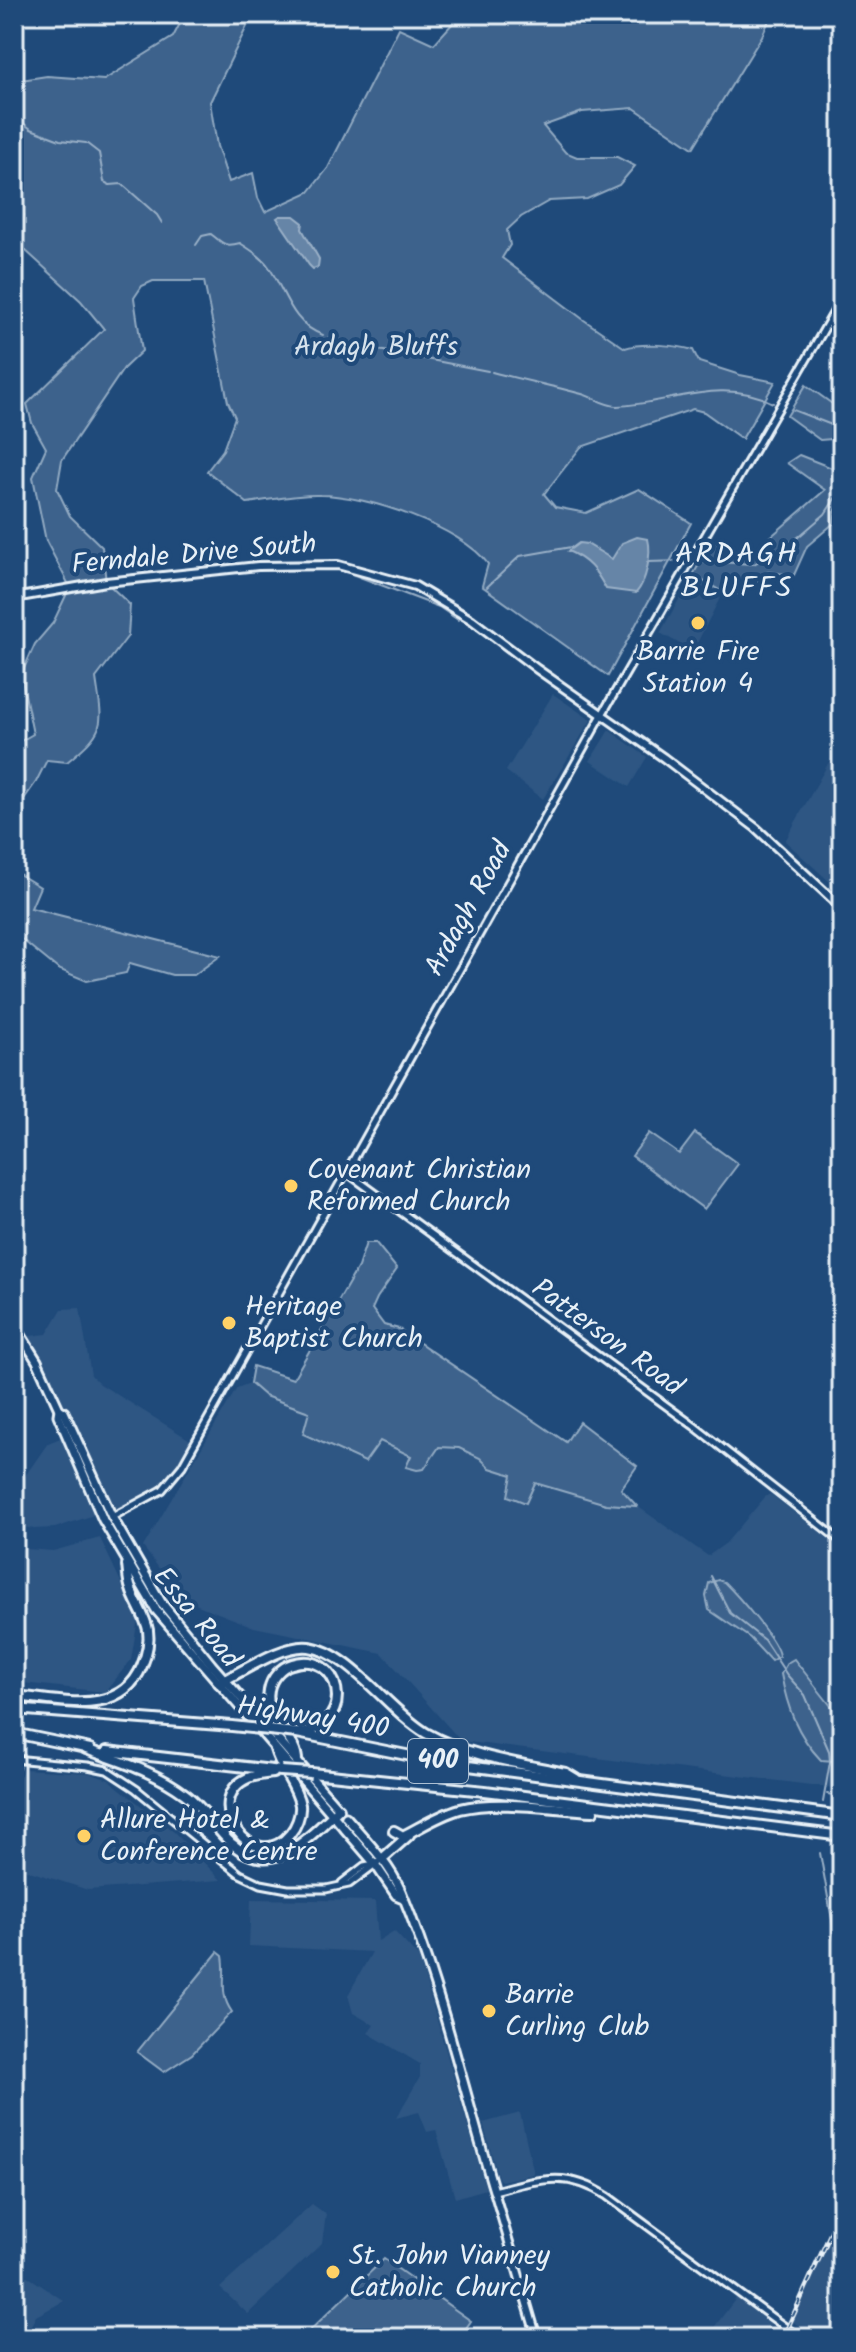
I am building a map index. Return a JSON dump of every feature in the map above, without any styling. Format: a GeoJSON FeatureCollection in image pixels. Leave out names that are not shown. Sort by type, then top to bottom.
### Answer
{"type":"FeatureCollection","features":[{"type":"Feature","properties":{"kind":"highway"},"geometry":{"type":"LineString","coordinates":[[14,1696],[94,1703],[122,1692],[132,1683],[139,1674],[149,1647],[148,1629],[131,1589],[127,1565]]}},
{"type":"Feature","properties":{"kind":"highway"},"geometry":{"type":"LineString","coordinates":[[222,1682],[284,1651],[307,1647],[319,1650],[345,1665],[416,1727],[445,1743],[494,1759],[566,1773],[580,1781]]}},
{"type":"Feature","properties":{"kind":"highway"},"geometry":{"type":"LineString","coordinates":[[297,1733],[309,1732],[326,1724],[338,1700],[331,1675],[310,1662],[287,1665],[274,1678],[269,1689],[268,1703],[273,1717],[295,1750],[297,1762]]}},
{"type":"Feature","properties":{"kind":"highway","name":"Highway 400"},"geometry":{"type":"LineString","coordinates":[[14,1709],[297,1733],[446,1763],[842,1816]]}},
{"type":"Feature","properties":{"kind":"highway","name":"Highway 400"},"geometry":{"type":"LineString","coordinates":[[14,1733],[86,1749],[485,1791],[842,1836]]}},
{"type":"Feature","properties":{"kind":"highway"},"geometry":{"type":"LineString","coordinates":[[86,1749],[158,1775],[188,1796],[230,1842],[247,1854],[261,1858],[283,1855],[296,1848],[335,1812]]}},
{"type":"Feature","properties":{"kind":"highway"},"geometry":{"type":"LineString","coordinates":[[275,1749],[278,1763],[300,1805],[298,1819],[289,1837],[282,1842],[260,1846],[250,1843],[233,1827],[229,1815],[232,1794],[248,1778],[281,1771]]}},
{"type":"Feature","properties":{"kind":"highway"},"geometry":{"type":"LineString","coordinates":[[394,1831],[403,1836],[462,1809],[492,1805],[642,1812]]}},
{"type":"Feature","properties":{"kind":"highway"},"geometry":{"type":"LineString","coordinates":[[378,1861],[423,1825]]}},
{"type":"Feature","properties":{"kind":"main road","name":"Ferndale Drive South"},"geometry":{"type":"LineString","coordinates":[[14,598],[84,585],[258,566],[338,565],[415,586],[446,603],[603,713],[756,828],[842,908]]}},
{"type":"Feature","properties":{"kind":"main road","name":"Essa Road"},"geometry":{"type":"LineString","coordinates":[[14,1324],[37,1361],[59,1409],[64,1412],[112,1517],[161,1602],[275,1749],[378,1861]]}},
{"type":"Feature","properties":{"kind":"main road","name":"Essa Road"},"geometry":{"type":"LineString","coordinates":[[59,1409],[58,1415],[97,1507],[127,1565],[156,1610],[297,1762],[335,1812],[346,1817],[402,1893],[431,1972],[536,2337]]}},
{"type":"Feature","properties":{"kind":"street","name":"Ardagh Road"},"geometry":{"type":"LineString","coordinates":[[112,1517],[162,1490],[182,1466],[603,713],[842,298]]}},
{"type":"Feature","properties":{"kind":"street","name":"Patterson Road"},"geometry":{"type":"LineString","coordinates":[[345,1171],[694,1426],[842,1542]]}},
{"type":"Feature","properties":{"kind":"street"},"geometry":{"type":"LineString","coordinates":[[14,1768],[16,1759],[88,1766],[112,1773],[249,1880],[288,1889],[326,1889],[378,1861]]}},
{"type":"Feature","properties":{"kind":"street"},"geometry":{"type":"LineString","coordinates":[[494,2191],[539,2179],[584,2182],[800,2338]]}},
{"type":"Feature","properties":{"kind":"shaded area"},"geometry":{"type":"Polygon","coordinates":[[[294,216],[303,223],[302,229],[319,259],[318,267],[313,269],[309,265],[277,218],[294,216]]]}},
{"type":"Feature","properties":{"kind":"shaded area"},"geometry":{"type":"Polygon","coordinates":[[[637,537],[648,539],[649,560],[636,593],[606,589],[591,566],[568,551],[579,543],[587,544],[612,559],[622,543],[637,537]]]}},
{"type":"Feature","properties":{"kind":"shaded area"},"geometry":{"type":"Polygon","coordinates":[[[693,575],[723,592],[693,651],[660,633],[693,575]]]}},
{"type":"Feature","properties":{"kind":"shaded area"},"geometry":{"type":"Polygon","coordinates":[[[553,694],[591,720],[543,799],[506,771],[553,694]]]}},
{"type":"Feature","properties":{"kind":"shaded area"},"geometry":{"type":"Polygon","coordinates":[[[609,730],[647,757],[629,787],[590,761],[609,730]]]}},
{"type":"Feature","properties":{"kind":"shaded area"},"geometry":{"type":"Polygon","coordinates":[[[834,753],[842,758],[842,893],[785,841],[834,753]]]}},
{"type":"Feature","properties":{"kind":"shaded area"},"geometry":{"type":"Polygon","coordinates":[[[80,1308],[91,1375],[100,1384],[195,1443],[162,1490],[112,1517],[103,1510],[59,1409],[22,1337],[47,1334],[62,1309],[80,1308]]]}},
{"type":"Feature","properties":{"kind":"shaded area"},"geometry":{"type":"Polygon","coordinates":[[[250,1383],[265,1396],[310,1412],[303,1434],[366,1462],[379,1441],[411,1456],[425,1469],[439,1447],[459,1448],[480,1458],[490,1468],[513,1475],[509,1496],[526,1503],[535,1483],[606,1504],[637,1506],[708,1556],[726,1543],[770,1494],[842,1549],[842,1789],[461,1741],[382,1653],[254,1627],[182,1599],[143,1547],[237,1388],[250,1383]]]}},
{"type":"Feature","properties":{"kind":"shaded area"},"geometry":{"type":"Polygon","coordinates":[[[63,1437],[94,1515],[55,1528],[34,1529],[14,1525],[14,1492],[48,1443],[63,1437]]]}},
{"type":"Feature","properties":{"kind":"shaded area"},"geometry":{"type":"Polygon","coordinates":[[[100,1538],[138,1618],[131,1660],[105,1692],[14,1682],[14,1548],[53,1551],[100,1538]]]}},
{"type":"Feature","properties":{"kind":"shaded area"},"geometry":{"type":"Polygon","coordinates":[[[24,1769],[89,1773],[109,1780],[174,1832],[221,1880],[88,1890],[14,1866],[14,1787],[24,1769]]]}},
{"type":"Feature","properties":{"kind":"shaded area"},"geometry":{"type":"Polygon","coordinates":[[[251,1899],[375,1901],[378,1941],[394,1931],[419,1958],[486,2189],[455,2198],[436,2130],[427,2132],[419,2112],[396,2118],[420,2077],[420,2064],[368,2033],[374,2025],[353,2013],[348,1995],[372,1952],[249,1946],[251,1899]]]}},
{"type":"Feature","properties":{"kind":"shaded area"},"geometry":{"type":"Polygon","coordinates":[[[520,2113],[534,2174],[501,2181],[483,2123],[520,2113]]]}},
{"type":"Feature","properties":{"kind":"shaded area"},"geometry":{"type":"Polygon","coordinates":[[[312,2204],[326,2214],[322,2243],[248,2314],[220,2288],[312,2204]]]}},
{"type":"Feature","properties":{"kind":"shaded area"},"geometry":{"type":"Polygon","coordinates":[[[842,2214],[842,2338],[816,2338],[792,2321],[842,2214]]]}},
{"type":"Feature","properties":{"kind":"shaded area"},"geometry":{"type":"Polygon","coordinates":[[[14,2267],[64,2301],[36,2316],[24,2338],[14,2338],[14,2267]]]}},
{"type":"Feature","properties":{"kind":"shaded area"},"geometry":{"type":"Polygon","coordinates":[[[737,2297],[771,2323],[766,2338],[706,2338],[737,2297]]]}},
{"type":"Feature","properties":{"kind":"green space","name":"Ardagh Bluffs"},"geometry":{"type":"Polygon","coordinates":[[[185,14],[253,14],[210,102],[217,146],[229,182],[253,173],[258,198],[265,212],[309,192],[328,168],[399,28],[434,44],[461,14],[772,14],[762,36],[693,148],[634,108],[582,112],[543,126],[565,152],[577,157],[617,157],[635,166],[619,185],[587,199],[549,201],[521,217],[507,230],[510,245],[502,258],[625,348],[649,345],[686,348],[693,350],[699,362],[775,382],[742,439],[704,412],[693,409],[581,447],[544,494],[555,507],[586,513],[639,489],[691,523],[608,676],[482,586],[488,564],[475,550],[435,526],[386,507],[339,496],[302,495],[247,503],[207,471],[223,450],[235,417],[228,402],[204,281],[153,281],[142,286],[134,298],[142,351],[124,368],[62,460],[57,489],[70,516],[102,547],[106,582],[130,605],[128,636],[96,678],[100,717],[96,734],[67,762],[47,760],[14,813],[14,745],[33,734],[21,675],[35,644],[53,623],[70,587],[46,541],[33,477],[46,448],[32,423],[27,404],[104,329],[81,301],[14,240],[24,215],[14,200],[14,81],[47,76],[104,80],[173,37],[185,14]]]}},
{"type":"Feature","properties":{"kind":"green space"},"geometry":{"type":"Polygon","coordinates":[[[806,385],[842,411],[842,442],[820,440],[787,416],[806,385]]]}},
{"type":"Feature","properties":{"kind":"green space"},"geometry":{"type":"Polygon","coordinates":[[[799,455],[842,472],[842,499],[834,523],[807,546],[794,575],[768,572],[739,594],[723,592],[693,575],[712,541],[746,558],[825,490],[787,463],[799,455]]]}},
{"type":"Feature","properties":{"kind":"green space"},"geometry":{"type":"Polygon","coordinates":[[[14,871],[40,887],[31,908],[220,956],[194,975],[172,975],[130,963],[126,973],[87,981],[58,969],[14,933],[14,871]]]}},
{"type":"Feature","properties":{"kind":"green space"},"geometry":{"type":"Polygon","coordinates":[[[649,1133],[679,1154],[695,1133],[738,1164],[704,1209],[632,1156],[649,1133]]]}},
{"type":"Feature","properties":{"kind":"green space"},"geometry":{"type":"Polygon","coordinates":[[[366,1243],[376,1243],[397,1269],[372,1309],[384,1325],[399,1329],[566,1442],[579,1422],[637,1466],[621,1489],[637,1506],[606,1504],[535,1483],[526,1503],[508,1496],[512,1475],[490,1468],[480,1458],[459,1448],[439,1447],[424,1469],[417,1470],[406,1467],[411,1456],[380,1441],[365,1462],[303,1434],[309,1412],[265,1396],[250,1383],[253,1366],[293,1379],[358,1267],[366,1243]]]}},
{"type":"Feature","properties":{"kind":"green space"},"geometry":{"type":"Polygon","coordinates":[[[724,1582],[756,1618],[779,1656],[771,1661],[750,1638],[709,1610],[706,1596],[709,1583],[724,1582]]]}},
{"type":"Feature","properties":{"kind":"green space"},"geometry":{"type":"Polygon","coordinates":[[[794,1659],[842,1720],[842,1755],[835,1761],[821,1760],[805,1741],[794,1720],[781,1674],[787,1663],[794,1659]]]}},
{"type":"Feature","properties":{"kind":"green space"},"geometry":{"type":"Polygon","coordinates":[[[218,1952],[223,1956],[225,1998],[232,2012],[192,2054],[164,2072],[137,2052],[218,1952]]]}},
{"type":"Feature","properties":{"kind":"green space"},"geometry":{"type":"Polygon","coordinates":[[[384,2259],[471,2321],[459,2338],[302,2338],[384,2259]]]}},
{"type":"Feature","properties":{"kind":"waterway"},"geometry":{"type":"LineString","coordinates":[[15,117],[31,129],[60,140],[86,143],[99,153],[104,182],[122,184],[162,223]]}},
{"type":"Feature","properties":{"kind":"waterway"},"geometry":{"type":"LineString","coordinates":[[196,245],[202,236],[211,234],[224,244],[240,243],[252,251],[269,267],[290,306],[304,324],[323,335]]}},
{"type":"Feature","properties":{"kind":"waterway"},"geometry":{"type":"LineString","coordinates":[[329,337],[368,348],[488,371]]}},
{"type":"Feature","properties":{"kind":"waterway"},"geometry":{"type":"LineString","coordinates":[[492,372],[582,394],[613,406],[715,392],[754,395],[773,403]]}},
{"type":"Feature","properties":{"kind":"waterway"},"geometry":{"type":"LineString","coordinates":[[793,410],[842,429]]}},
{"type":"Feature","properties":{"kind":"waterway"},"geometry":{"type":"LineString","coordinates":[[698,561],[754,564],[796,539],[825,514],[842,488]]}},
{"type":"Feature","properties":{"kind":"waterway"},"geometry":{"type":"LineString","coordinates":[[487,587],[520,556],[571,547]]}},
{"type":"Feature","properties":{"kind":"waterway"},"geometry":{"type":"LineString","coordinates":[[647,562],[683,561]]}},
{"type":"Feature","properties":{"kind":"waterway"},"geometry":{"type":"LineString","coordinates":[[336,568],[439,607],[458,620]]}},
{"type":"Feature","properties":{"kind":"waterway"},"geometry":{"type":"LineString","coordinates":[[711,1576],[730,1613],[764,1640],[787,1675],[805,1695],[829,1751],[823,1802]]}},
{"type":"Feature","properties":{"kind":"waterway"},"geometry":{"type":"LineString","coordinates":[[827,1794],[842,1796]]}},
{"type":"Feature","properties":{"kind":"waterway"},"geometry":{"type":"LineString","coordinates":[[820,1853],[836,1942]]}},
{"type":"Feature","properties":{"kind":"railway"},"geometry":{"type":"LineString","coordinates":[[783,2338],[842,2208]]}},
{"type":"Feature","properties":{"kind":"place","name":"Barrie Fire Station 4"},"geometry":{"type":"Point","coordinates":[698,623]}},
{"type":"Feature","properties":{"kind":"place","name":"Covenant Christian Reformed Church"},"geometry":{"type":"Point","coordinates":[291,1186]}},
{"type":"Feature","properties":{"kind":"place","name":"Heritage Baptist Church"},"geometry":{"type":"Point","coordinates":[229,1323]}},
{"type":"Feature","properties":{"kind":"place","name":"Allure Hotel & Conference Centre"},"geometry":{"type":"Point","coordinates":[84,1836]}},
{"type":"Feature","properties":{"kind":"place","name":"Barrie Curling Club"},"geometry":{"type":"Point","coordinates":[489,2011]}},
{"type":"Feature","properties":{"kind":"place","name":"St. John Vianney Catholic Church"},"geometry":{"type":"Point","coordinates":[333,2272]}},
{"type":"Feature","properties":{"kind":"district","name":"ARDAGH BLUFFS"},"geometry":{"type":"Point","coordinates":[737,572]}}]}
